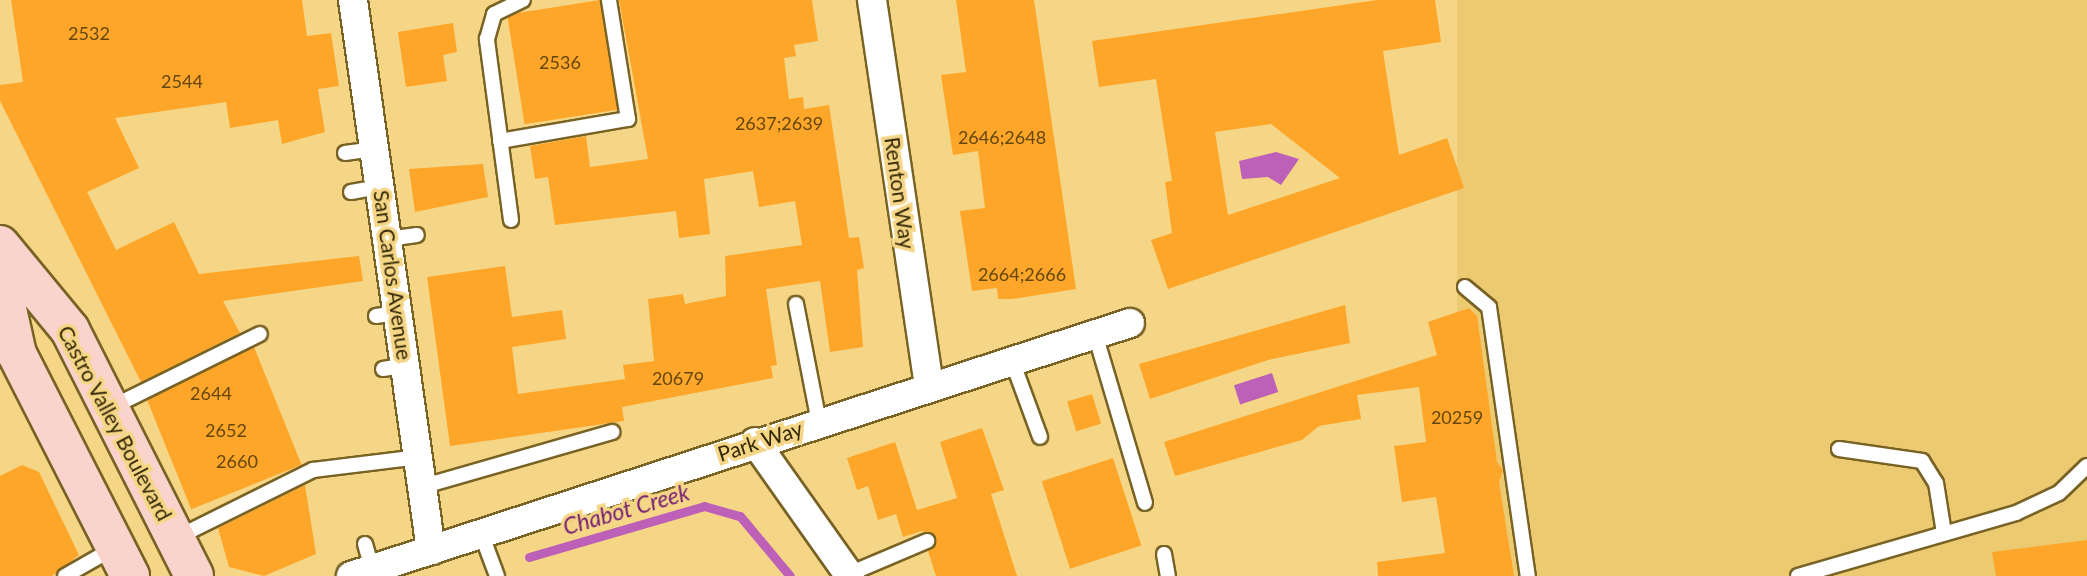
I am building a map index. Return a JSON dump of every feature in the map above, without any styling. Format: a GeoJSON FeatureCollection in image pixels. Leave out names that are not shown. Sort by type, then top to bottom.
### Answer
{"type":"FeatureCollection","features":[{"type":"Feature","properties":{"kind":"main road","name":"Castro Valley Boulevard"},"geometry":{"type":"LineString","coordinates":[[0,245],[124,400],[175,538],[194,576]]}},
{"type":"Feature","properties":{"kind":"main road"},"geometry":{"type":"LineString","coordinates":[[0,277],[30,405],[122,561]]}},
{"type":"Feature","properties":{"kind":"street","name":"San Carlos Avenue"},"geometry":{"type":"LineString","coordinates":[[353,0],[388,239],[387,314],[404,429],[419,457],[431,550]]}},
{"type":"Feature","properties":{"kind":"street","name":"Renton Way"},"geometry":{"type":"LineString","coordinates":[[872,0],[929,386]]}},
{"type":"Feature","properties":{"kind":"street","name":"Park Way"},"geometry":{"type":"LineString","coordinates":[[363,563],[431,550],[1011,358],[1130,323]]}},
{"type":"Feature","properties":{"kind":"street"},"geometry":{"type":"LineString","coordinates":[[755,442],[850,575]]}},
{"type":"Feature","properties":{"kind":"lane"},"geometry":{"type":"LineString","coordinates":[[511,220],[487,39],[494,15],[523,0]]}},
{"type":"Feature","properties":{"kind":"lane"},"geometry":{"type":"LineString","coordinates":[[500,141],[628,119],[609,0]]}},
{"type":"Feature","properties":{"kind":"lane"},"geometry":{"type":"LineString","coordinates":[[345,153],[374,149]]}},
{"type":"Feature","properties":{"kind":"lane"},"geometry":{"type":"LineString","coordinates":[[351,192],[380,187]]}},
{"type":"Feature","properties":{"kind":"lane"},"geometry":{"type":"LineString","coordinates":[[388,239],[417,235]]}},
{"type":"Feature","properties":{"kind":"lane"},"geometry":{"type":"LineString","coordinates":[[1465,287],[1489,307],[1528,576]]}},
{"type":"Feature","properties":{"kind":"lane"},"geometry":{"type":"LineString","coordinates":[[796,304],[819,422]]}},
{"type":"Feature","properties":{"kind":"lane"},"geometry":{"type":"LineString","coordinates":[[124,400],[260,334]]}},
{"type":"Feature","properties":{"kind":"lane"},"geometry":{"type":"LineString","coordinates":[[1096,334],[1145,503]]}},
{"type":"Feature","properties":{"kind":"lane"},"geometry":{"type":"LineString","coordinates":[[1011,358],[1040,437]]}},
{"type":"Feature","properties":{"kind":"lane"},"geometry":{"type":"LineString","coordinates":[[424,486],[612,432]]}},
{"type":"Feature","properties":{"kind":"lane"},"geometry":{"type":"LineString","coordinates":[[1839,449],[1922,461],[1936,483],[1944,533]]}},
{"type":"Feature","properties":{"kind":"lane"},"geometry":{"type":"LineString","coordinates":[[175,538],[313,470],[419,457]]}},
{"type":"Feature","properties":{"kind":"lane"},"geometry":{"type":"LineString","coordinates":[[1798,576],[2040,502],[2087,467]]}},
{"type":"Feature","properties":{"kind":"lane"},"geometry":{"type":"LineString","coordinates":[[481,533],[497,576]]}},
{"type":"Feature","properties":{"kind":"lane"},"geometry":{"type":"LineString","coordinates":[[850,575],[927,541]]}},
{"type":"Feature","properties":{"kind":"lane"},"geometry":{"type":"LineString","coordinates":[[1164,554],[1168,576]]}},
{"type":"Feature","properties":{"kind":"lane"},"geometry":{"type":"LineString","coordinates":[[65,576],[122,561]]}},
{"type":"Feature","properties":{"kind":"shaded area"},"geometry":{"type":"Polygon","coordinates":[[[1457,0],[2087,0],[2087,576],[1457,576],[1457,0]]]}},
{"type":"Feature","properties":{"kind":"shaded area"},"geometry":{"type":"Polygon","coordinates":[[[1276,152],[1299,159],[1281,185],[1268,177],[1242,179],[1239,161],[1276,152]]]}},
{"type":"Feature","properties":{"kind":"shaded area"},"geometry":{"type":"Polygon","coordinates":[[[1272,373],[1278,392],[1240,404],[1234,385],[1272,373]]]}},
{"type":"Feature","properties":{"kind":"building"},"geometry":{"type":"Polygon","coordinates":[[[11,0],[302,0],[307,36],[331,33],[339,86],[318,89],[325,132],[282,144],[278,120],[230,128],[226,102],[115,118],[139,168],[87,192],[116,250],[174,222],[199,274],[359,256],[363,281],[223,301],[240,333],[141,382],[0,101],[0,85],[23,82],[11,0]]]}},
{"type":"Feature","properties":{"kind":"building"},"geometry":{"type":"Polygon","coordinates":[[[600,0],[617,110],[525,124],[507,15],[600,0]]]}},
{"type":"Feature","properties":{"kind":"building"},"geometry":{"type":"Polygon","coordinates":[[[619,0],[812,0],[818,41],[794,45],[796,56],[784,58],[789,99],[803,97],[804,109],[829,105],[849,238],[859,237],[864,268],[857,270],[863,347],[830,352],[820,281],[766,289],[777,365],[771,366],[773,378],[622,407],[624,421],[450,446],[427,277],[505,266],[512,317],[562,310],[566,339],[512,347],[518,394],[625,379],[623,365],[654,361],[648,299],[683,294],[685,304],[726,296],[725,256],[802,245],[795,201],[759,207],[753,171],[704,179],[710,234],[679,238],[676,211],[555,225],[548,177],[535,179],[530,146],[586,136],[590,167],[648,159],[619,0]]]}},
{"type":"Feature","properties":{"kind":"building"},"geometry":{"type":"Polygon","coordinates":[[[956,0],[1034,0],[1076,289],[1012,299],[998,299],[997,288],[972,291],[960,211],[985,208],[978,151],[953,155],[941,75],[966,72],[956,0]]]}},
{"type":"Feature","properties":{"kind":"building"},"geometry":{"type":"Polygon","coordinates":[[[1377,0],[1435,0],[1441,42],[1383,51],[1399,155],[1447,138],[1464,188],[1168,289],[1151,240],[1172,233],[1165,182],[1172,181],[1156,79],[1099,87],[1092,41],[1377,0]],[[1271,124],[1215,132],[1228,215],[1340,178],[1271,124]]]}},
{"type":"Feature","properties":{"kind":"building"},"geometry":{"type":"Polygon","coordinates":[[[453,23],[457,52],[443,55],[447,81],[406,87],[398,32],[453,23]]]}},
{"type":"Feature","properties":{"kind":"building"},"geometry":{"type":"Polygon","coordinates":[[[483,164],[488,197],[415,212],[409,169],[483,164]]]}},
{"type":"Feature","properties":{"kind":"building"},"geometry":{"type":"Polygon","coordinates":[[[1345,305],[1350,343],[1268,360],[1150,399],[1139,364],[1345,305]]]}},
{"type":"Feature","properties":{"kind":"building"},"geometry":{"type":"Polygon","coordinates":[[[1469,308],[1477,316],[1497,462],[1503,470],[1499,482],[1514,576],[1378,576],[1377,562],[1445,553],[1436,497],[1402,502],[1394,446],[1426,442],[1419,387],[1357,395],[1361,419],[1319,426],[1302,440],[1175,476],[1164,442],[1437,355],[1428,322],[1469,308]]]}},
{"type":"Feature","properties":{"kind":"building"},"geometry":{"type":"Polygon","coordinates":[[[254,347],[302,465],[191,509],[144,392],[254,347]]]}},
{"type":"Feature","properties":{"kind":"building"},"geometry":{"type":"Polygon","coordinates":[[[1092,394],[1101,424],[1076,431],[1067,402],[1092,394]]]}},
{"type":"Feature","properties":{"kind":"building"},"geometry":{"type":"Polygon","coordinates":[[[982,428],[1004,490],[991,494],[1017,576],[936,576],[928,551],[936,537],[922,531],[903,537],[896,514],[878,520],[868,486],[857,490],[847,458],[895,442],[917,510],[957,498],[940,442],[982,428]]]}},
{"type":"Feature","properties":{"kind":"building"},"geometry":{"type":"Polygon","coordinates":[[[1113,458],[1141,545],[1070,569],[1042,481],[1113,458]]]}},
{"type":"Feature","properties":{"kind":"building"},"geometry":{"type":"Polygon","coordinates":[[[22,465],[39,472],[79,555],[52,576],[0,576],[0,476],[22,465]]]}},
{"type":"Feature","properties":{"kind":"building"},"geometry":{"type":"Polygon","coordinates":[[[305,485],[316,554],[264,576],[229,567],[218,528],[305,485]]]}},
{"type":"Feature","properties":{"kind":"building"},"geometry":{"type":"Polygon","coordinates":[[[2087,540],[2087,576],[1996,576],[1992,552],[2087,540]]]}},
{"type":"Feature","properties":{"kind":"waterway","name":"Chabot Creek"},"geometry":{"type":"LineString","coordinates":[[529,557],[704,506],[740,516],[790,576]]}}]}
